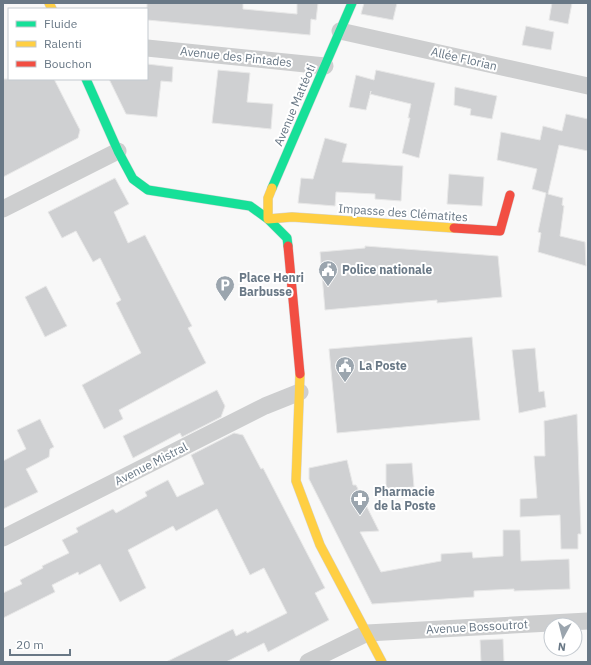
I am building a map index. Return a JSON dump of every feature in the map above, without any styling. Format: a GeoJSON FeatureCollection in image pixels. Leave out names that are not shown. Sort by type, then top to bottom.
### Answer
{"type":"FeatureCollection","features":[{"type":"Feature","properties":{"kind":"street","name":"Avenue Mattéoti"},"geometry":{"type":"LineString","coordinates":[[268,219],[268,198],[352,3]]}},
{"type":"Feature","properties":{"kind":"street","name":"Allée Florian"},"geometry":{"type":"LineString","coordinates":[[340,31],[588,86]]}},
{"type":"Feature","properties":{"kind":"street","name":"Avenue des Pintades"},"geometry":{"type":"LineString","coordinates":[[148,48],[325,66]]}},
{"type":"Feature","properties":{"kind":"street"},"geometry":{"type":"LineString","coordinates":[[86,80],[118,151],[133,179],[148,190],[250,206],[268,219],[287,238],[299,364],[300,392],[296,481],[320,545],[382,662]]}},
{"type":"Feature","properties":{"kind":"street"},"geometry":{"type":"LineString","coordinates":[[3,209],[118,151]]}},
{"type":"Feature","properties":{"kind":"street","name":"Impasse des Clématites"},"geometry":{"type":"LineString","coordinates":[[268,219],[292,217],[500,231],[510,196]]}},
{"type":"Feature","properties":{"kind":"street","name":"Avenue Mistral"},"geometry":{"type":"LineString","coordinates":[[3,538],[265,406],[300,392]]}},
{"type":"Feature","properties":{"kind":"street","name":"Avenue Bossoutrot"},"geometry":{"type":"LineString","coordinates":[[367,632],[588,621]]}},
{"type":"Feature","properties":{"kind":"street"},"geometry":{"type":"LineString","coordinates":[[308,662],[367,632]]}},
{"type":"Feature","properties":{"kind":"building"},"geometry":{"type":"Polygon","coordinates":[[[147,3],[243,3],[243,9],[297,14],[297,3],[318,3],[316,20],[311,19],[310,35],[148,20],[147,3]]]}},
{"type":"Feature","properties":{"kind":"building"},"geometry":{"type":"Polygon","coordinates":[[[364,3],[397,3],[393,20],[361,14],[364,3]]]}},
{"type":"Feature","properties":{"kind":"building"},"geometry":{"type":"Polygon","coordinates":[[[552,3],[572,3],[568,24],[549,20],[552,3]]]}},
{"type":"Feature","properties":{"kind":"building"},"geometry":{"type":"Polygon","coordinates":[[[526,26],[554,32],[551,50],[522,45],[526,26]]]}},
{"type":"Feature","properties":{"kind":"building"},"geometry":{"type":"Polygon","coordinates":[[[148,64],[173,67],[172,82],[161,81],[157,117],[126,114],[109,80],[148,80],[148,64]]]}},
{"type":"Feature","properties":{"kind":"building"},"geometry":{"type":"Polygon","coordinates":[[[218,70],[250,73],[247,102],[273,104],[271,129],[212,123],[218,70]]]}},
{"type":"Feature","properties":{"kind":"building"},"geometry":{"type":"Polygon","coordinates":[[[376,70],[435,83],[419,158],[402,153],[410,118],[408,118],[411,104],[370,94],[366,110],[349,107],[356,75],[374,80],[376,70]]]}},
{"type":"Feature","properties":{"kind":"building"},"geometry":{"type":"Polygon","coordinates":[[[3,79],[55,80],[80,130],[78,138],[3,177],[3,79]]]}},
{"type":"Feature","properties":{"kind":"building"},"geometry":{"type":"Polygon","coordinates":[[[455,87],[497,96],[492,119],[470,115],[471,109],[454,105],[455,87]]]}},
{"type":"Feature","properties":{"kind":"building"},"geometry":{"type":"Polygon","coordinates":[[[566,114],[588,119],[588,151],[559,145],[548,194],[563,198],[562,205],[564,206],[560,236],[585,242],[586,266],[538,252],[541,233],[538,232],[546,193],[532,189],[537,169],[497,160],[501,132],[540,140],[543,126],[562,131],[566,114]]]}},
{"type":"Feature","properties":{"kind":"building"},"geometry":{"type":"Polygon","coordinates":[[[325,138],[347,144],[342,162],[403,166],[401,201],[375,199],[375,194],[336,192],[335,206],[298,203],[301,178],[313,179],[325,138]]]}},
{"type":"Feature","properties":{"kind":"building"},"geometry":{"type":"Polygon","coordinates":[[[449,174],[484,177],[482,206],[447,204],[449,174]]]}},
{"type":"Feature","properties":{"kind":"building"},"geometry":{"type":"Polygon","coordinates":[[[115,178],[129,204],[114,212],[128,243],[145,235],[192,326],[188,328],[206,363],[119,410],[123,419],[104,429],[82,385],[141,353],[116,303],[121,300],[100,258],[93,262],[76,231],[62,238],[48,212],[115,178]]]}},
{"type":"Feature","properties":{"kind":"building"},"geometry":{"type":"Polygon","coordinates":[[[365,246],[498,256],[502,297],[437,303],[437,300],[325,310],[320,252],[365,248],[365,246]]]}},
{"type":"Feature","properties":{"kind":"building"},"geometry":{"type":"Polygon","coordinates":[[[46,286],[67,326],[45,337],[25,297],[46,286]]]}},
{"type":"Feature","properties":{"kind":"building"},"geometry":{"type":"Polygon","coordinates":[[[472,337],[480,420],[337,433],[329,349],[472,337]]]}},
{"type":"Feature","properties":{"kind":"building"},"geometry":{"type":"Polygon","coordinates":[[[535,348],[539,392],[544,391],[546,407],[519,413],[512,350],[535,348]]]}},
{"type":"Feature","properties":{"kind":"building"},"geometry":{"type":"Polygon","coordinates":[[[217,390],[225,406],[221,417],[182,437],[180,433],[133,458],[123,436],[217,390]]]}},
{"type":"Feature","properties":{"kind":"building"},"geometry":{"type":"Polygon","coordinates":[[[577,414],[581,534],[578,534],[578,549],[561,549],[560,515],[520,517],[520,499],[537,498],[534,456],[545,456],[544,421],[577,414]]]}},
{"type":"Feature","properties":{"kind":"building"},"geometry":{"type":"Polygon","coordinates":[[[40,419],[54,447],[50,449],[49,457],[26,469],[38,492],[3,509],[3,461],[26,449],[17,430],[40,419]]]}},
{"type":"Feature","properties":{"kind":"building"},"geometry":{"type":"Polygon","coordinates":[[[234,433],[243,435],[261,469],[263,468],[325,588],[315,593],[329,620],[268,652],[264,643],[226,662],[166,662],[233,629],[236,636],[246,631],[247,633],[287,613],[264,568],[250,575],[217,509],[176,531],[173,526],[128,550],[146,588],[120,602],[100,564],[79,575],[78,572],[52,585],[55,592],[3,618],[3,593],[22,584],[20,580],[43,568],[42,566],[69,553],[62,540],[78,532],[76,528],[113,509],[116,513],[147,496],[145,492],[168,480],[177,497],[204,484],[191,455],[234,433]]]}},
{"type":"Feature","properties":{"kind":"building"},"geometry":{"type":"Polygon","coordinates":[[[347,460],[353,485],[356,485],[379,531],[360,532],[381,572],[441,561],[441,554],[472,552],[473,558],[503,556],[503,530],[520,530],[521,561],[569,559],[570,589],[474,591],[474,597],[372,604],[309,479],[309,468],[347,460]]]}},
{"type":"Feature","properties":{"kind":"building"},"geometry":{"type":"Polygon","coordinates":[[[412,463],[414,487],[386,489],[386,464],[412,463]]]}},
{"type":"Feature","properties":{"kind":"building"},"geometry":{"type":"Polygon","coordinates":[[[503,639],[504,662],[481,662],[480,640],[503,639]]]}},
{"type":"Feature","properties":{"kind":"traffic: fast"},"geometry":{"type":"LineString","coordinates":[[272,188],[352,3]]}},
{"type":"Feature","properties":{"kind":"traffic: fast"},"geometry":{"type":"LineString","coordinates":[[86,80],[118,151],[133,179],[148,190],[250,206],[268,219],[287,238],[288,246]]}},
{"type":"Feature","properties":{"kind":"traffic: slow"},"geometry":{"type":"LineString","coordinates":[[49,3],[52,8]]}},
{"type":"Feature","properties":{"kind":"traffic: slow"},"geometry":{"type":"LineString","coordinates":[[272,188],[268,198],[268,219],[292,217],[454,228]]}},
{"type":"Feature","properties":{"kind":"traffic: slow"},"geometry":{"type":"LineString","coordinates":[[300,374],[296,481],[320,545],[382,662]]}},
{"type":"Feature","properties":{"kind":"traffic: jam"},"geometry":{"type":"LineString","coordinates":[[454,228],[500,231],[510,195]]}},
{"type":"Feature","properties":{"kind":"traffic: jam"},"geometry":{"type":"LineString","coordinates":[[288,246],[300,374]]}},
{"type":"Feature","properties":{"kind":"place","name":"Police nationale"},"geometry":{"type":"Point","coordinates":[328,287]}},
{"type":"Feature","properties":{"kind":"place","name":"Place Henri Barbusse"},"geometry":{"type":"Point","coordinates":[225,302]}},
{"type":"Feature","properties":{"kind":"place","name":"La Poste"},"geometry":{"type":"Point","coordinates":[345,383]}},
{"type":"Feature","properties":{"kind":"place","name":"Pharmacie de la Poste"},"geometry":{"type":"Point","coordinates":[360,516]}}]}
